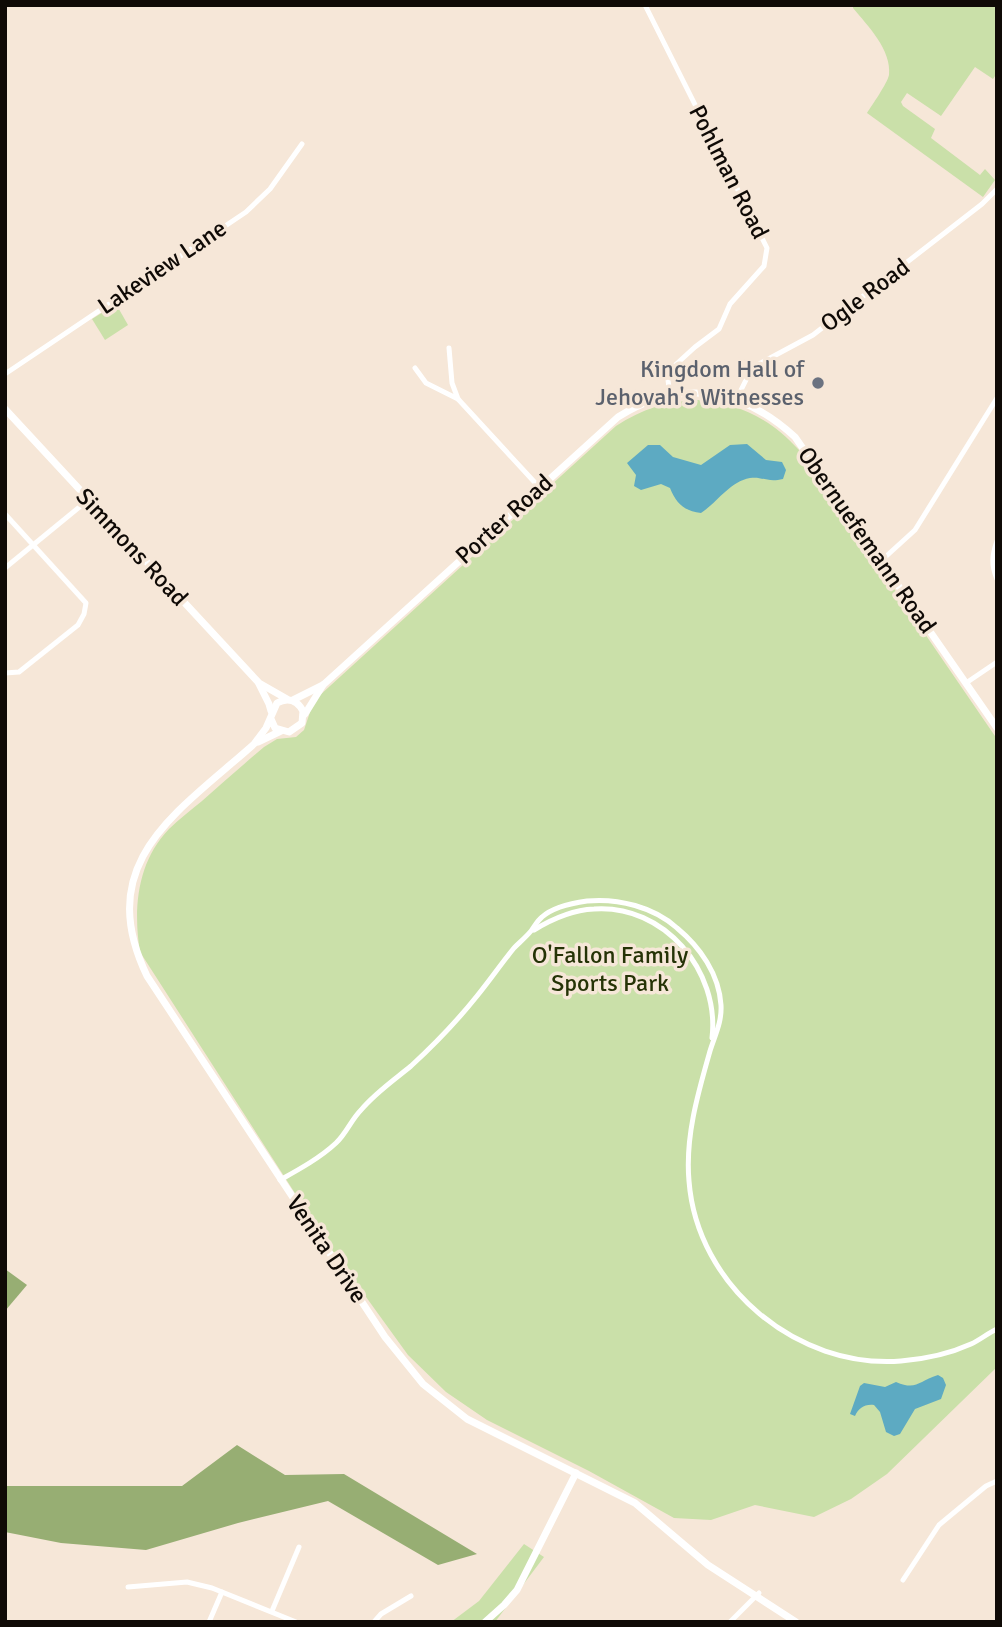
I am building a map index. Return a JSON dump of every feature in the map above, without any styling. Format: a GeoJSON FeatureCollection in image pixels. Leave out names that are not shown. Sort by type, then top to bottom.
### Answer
{"type":"FeatureCollection","features":[{"type":"Feature","properties":{"kind":"street","name":"Pohlman Road"},"geometry":{"type":"LineString","coordinates":[[645,5],[767,248],[764,266],[730,303],[719,329],[672,368],[668,380],[670,395]]}},
{"type":"Feature","properties":{"kind":"street","name":"Lakeview Lane"},"geometry":{"type":"LineString","coordinates":[[5,374],[246,212],[270,189],[302,144]]}},
{"type":"Feature","properties":{"kind":"street","name":"Ogle Road"},"geometry":{"type":"LineString","coordinates":[[736,400],[747,378],[759,365],[813,335],[982,204],[997,189]]}},
{"type":"Feature","properties":{"kind":"street"},"geometry":{"type":"LineString","coordinates":[[449,348],[452,383],[458,399]]}},
{"type":"Feature","properties":{"kind":"street"},"geometry":{"type":"LineString","coordinates":[[415,368],[426,383],[458,399],[539,487]]}},
{"type":"Feature","properties":{"kind":"street","name":"Porter Road"},"geometry":{"type":"LineString","coordinates":[[304,717],[323,685],[618,417],[641,404],[670,395],[705,393]]}},
{"type":"Feature","properties":{"kind":"street","name":"Obernuefemann Road"},"geometry":{"type":"LineString","coordinates":[[705,393],[736,400],[770,416],[796,437],[997,728]]}},
{"type":"Feature","properties":{"kind":"street"},"geometry":{"type":"LineString","coordinates":[[882,560],[920,524],[997,398]]}},
{"type":"Feature","properties":{"kind":"street","name":"Simmons Road"},"geometry":{"type":"LineString","coordinates":[[5,410],[259,683],[269,704],[271,716]]}},
{"type":"Feature","properties":{"kind":"street"},"geometry":{"type":"LineString","coordinates":[[5,568],[88,500]]}},
{"type":"Feature","properties":{"kind":"street"},"geometry":{"type":"LineString","coordinates":[[5,514],[86,603],[78,625],[19,671],[5,673]]}},
{"type":"Feature","properties":{"kind":"street"},"geometry":{"type":"LineString","coordinates":[[997,541],[992,554],[992,566],[997,579]]}},
{"type":"Feature","properties":{"kind":"street"},"geometry":{"type":"LineString","coordinates":[[966,683],[997,662]]}},
{"type":"Feature","properties":{"kind":"street","name":"Simmons Road"},"geometry":{"type":"LineString","coordinates":[[259,683],[290,700]]}},
{"type":"Feature","properties":{"kind":"street","name":"Porter Road"},"geometry":{"type":"LineString","coordinates":[[290,700],[323,685]]}},
{"type":"Feature","properties":{"kind":"street"},"geometry":{"type":"LineString","coordinates":[[290,700],[301,706],[304,717],[295,730],[281,731],[275,728],[271,716],[277,703],[290,700]]}},
{"type":"Feature","properties":{"kind":"street","name":"Venita Drive"},"geometry":{"type":"LineString","coordinates":[[254,744],[271,716]]}},
{"type":"Feature","properties":{"kind":"street","name":"Venita Drive"},"geometry":{"type":"LineString","coordinates":[[281,731],[254,744],[161,827],[150,841],[134,876],[128,915],[130,933],[147,976],[385,1337],[423,1384],[467,1419],[635,1503],[708,1564],[793,1620]]}},
{"type":"Feature","properties":{"kind":"street"},"geometry":{"type":"LineString","coordinates":[[280,1180],[337,1143],[360,1110],[425,1052],[461,1014],[545,914],[570,904],[597,900],[636,906],[672,923],[700,951],[716,982],[721,1003],[720,1024],[711,1048],[691,1128],[689,1185],[704,1242],[743,1300],[768,1322],[805,1343],[833,1354],[865,1361],[899,1362],[931,1357],[962,1348],[995,1328]]}},
{"type":"Feature","properties":{"kind":"street"},"geometry":{"type":"LineString","coordinates":[[531,931],[562,916],[595,909],[636,915],[665,931],[686,950],[704,979],[712,1010],[711,1048]]}},
{"type":"Feature","properties":{"kind":"street"},"geometry":{"type":"LineString","coordinates":[[485,1622],[517,1590],[576,1473]]}},
{"type":"Feature","properties":{"kind":"street"},"geometry":{"type":"LineString","coordinates":[[903,1580],[939,1525],[986,1486],[997,1481]]}},
{"type":"Feature","properties":{"kind":"street"},"geometry":{"type":"LineString","coordinates":[[272,1611],[299,1547]]}},
{"type":"Feature","properties":{"kind":"street"},"geometry":{"type":"LineString","coordinates":[[128,1587],[187,1582],[222,1592],[296,1622]]}},
{"type":"Feature","properties":{"kind":"street"},"geometry":{"type":"LineString","coordinates":[[209,1622],[222,1592]]}},
{"type":"Feature","properties":{"kind":"street"},"geometry":{"type":"LineString","coordinates":[[730,1622],[759,1593]]}},
{"type":"Feature","properties":{"kind":"street"},"geometry":{"type":"LineString","coordinates":[[374,1622],[381,1614],[411,1596]]}},
{"type":"Feature","properties":{"kind":"green space"},"geometry":{"type":"Polygon","coordinates":[[[853,5],[997,5],[997,73],[993,79],[975,67],[941,116],[907,93],[901,102],[935,129],[931,138],[980,175],[985,169],[995,180],[983,197],[867,113],[888,79],[889,66],[883,47],[853,5]]]}},
{"type":"Feature","properties":{"kind":"green space"},"geometry":{"type":"Polygon","coordinates":[[[116,304],[128,325],[105,340],[92,319],[116,304]]]}},
{"type":"Feature","properties":{"kind":"green space","name":"O'Fallon Family Sports Park"},"geometry":{"type":"Polygon","coordinates":[[[698,400],[727,405],[753,414],[766,421],[799,450],[997,739],[997,1367],[887,1474],[851,1499],[814,1517],[755,1505],[711,1520],[674,1518],[589,1471],[487,1420],[446,1392],[408,1355],[327,1243],[140,952],[138,936],[138,903],[144,871],[158,842],[173,825],[264,747],[277,739],[296,737],[304,730],[319,696],[616,426],[655,407],[698,400]]]}},
{"type":"Feature","properties":{"kind":"green space"},"geometry":{"type":"Polygon","coordinates":[[[5,1269],[27,1285],[5,1311],[5,1269]]]}},
{"type":"Feature","properties":{"kind":"green space"},"geometry":{"type":"Polygon","coordinates":[[[237,1445],[285,1475],[344,1474],[477,1554],[438,1565],[328,1501],[238,1523],[146,1550],[61,1543],[5,1532],[5,1486],[182,1486],[237,1445]]]}},
{"type":"Feature","properties":{"kind":"green space"},"geometry":{"type":"Polygon","coordinates":[[[524,1544],[544,1557],[495,1622],[451,1622],[479,1601],[524,1544]]]}},
{"type":"Feature","properties":{"kind":"water"},"geometry":{"type":"Polygon","coordinates":[[[747,444],[766,460],[782,462],[786,470],[783,479],[743,480],[701,513],[681,505],[670,488],[661,484],[641,490],[634,486],[636,475],[627,463],[648,445],[660,445],[673,457],[701,465],[730,445],[747,444]]]}},
{"type":"Feature","properties":{"kind":"water"},"geometry":{"type":"Polygon","coordinates":[[[938,1375],[946,1385],[941,1399],[915,1409],[900,1434],[894,1436],[886,1432],[880,1412],[874,1405],[862,1407],[855,1416],[850,1414],[860,1386],[864,1383],[885,1387],[896,1382],[909,1386],[938,1375]]]}},
{"type":"Feature","properties":{"kind":"place","name":"Kingdom Hall of Jehovah's Witnesses"},"geometry":{"type":"Point","coordinates":[818,383]}}]}
